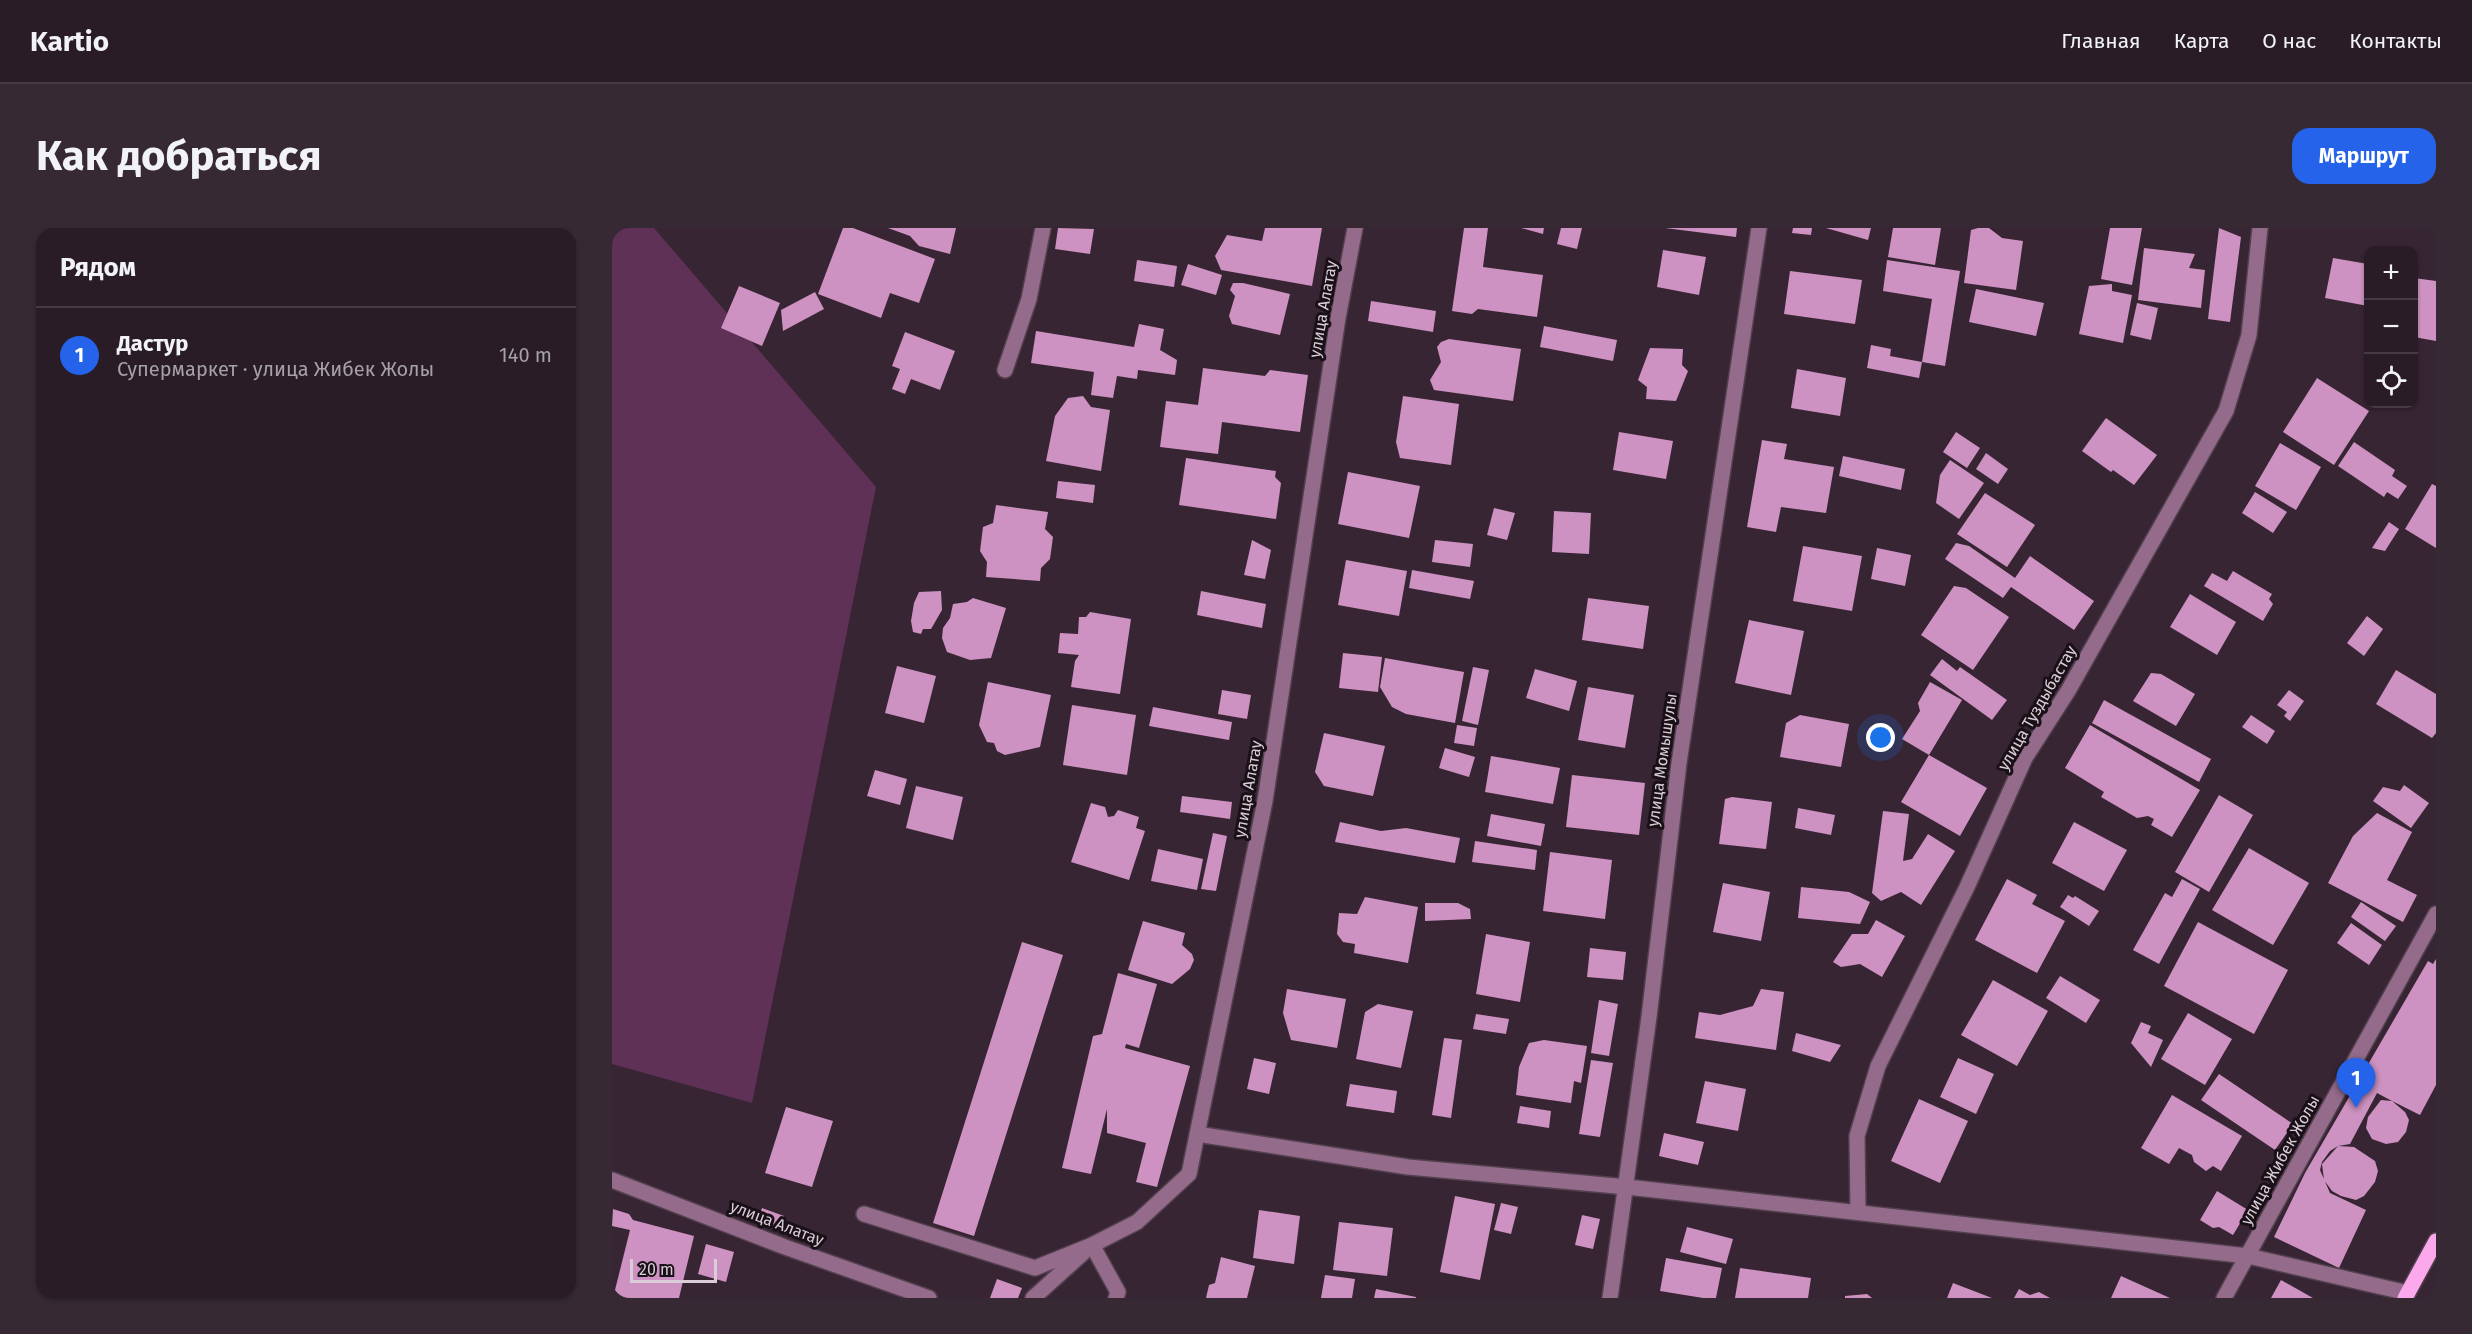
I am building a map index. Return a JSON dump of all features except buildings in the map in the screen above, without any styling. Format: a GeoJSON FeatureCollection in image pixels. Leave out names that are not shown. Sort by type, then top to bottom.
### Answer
{"type":"FeatureCollection","features":[{"type":"Feature","properties":{"kind":"main road"},"geometry":{"type":"LineString","coordinates":[[2407,1296],[2436,1241]]}},
{"type":"Feature","properties":{"kind":"street"},"geometry":{"type":"LineString","coordinates":[[1005,370],[1029,299],[1043,228]]}},
{"type":"Feature","properties":{"kind":"street","name":"улица Алатау"},"geometry":{"type":"LineString","coordinates":[[1092,1245],[1137,1222],[1189,1174],[1265,801],[1338,318],[1356,228]]}},
{"type":"Feature","properties":{"kind":"street","name":"улица Момышулы"},"geometry":{"type":"LineString","coordinates":[[1610,1298],[1627,1187],[1679,762],[1759,228]]}},
{"type":"Feature","properties":{"kind":"street","name":"улица Туздыбастау"},"geometry":{"type":"LineString","coordinates":[[1858,1212],[1857,1136],[1878,1066],[1967,887],[2025,758],[2068,691],[2226,411],[2249,336],[2260,228]]}},
{"type":"Feature","properties":{"kind":"street","name":"улица Жибек Жолы"},"geometry":{"type":"LineString","coordinates":[[2224,1298],[2436,914]]}},
{"type":"Feature","properties":{"kind":"street"},"geometry":{"type":"LineString","coordinates":[[1197,1134],[1408,1167],[1627,1187],[2248,1256],[2407,1296]]}},
{"type":"Feature","properties":{"kind":"street","name":"улица Алатау"},"geometry":{"type":"LineString","coordinates":[[612,1179],[785,1247],[929,1298]]}},
{"type":"Feature","properties":{"kind":"street"},"geometry":{"type":"LineString","coordinates":[[864,1214],[1035,1268],[1092,1245]]}},
{"type":"Feature","properties":{"kind":"street"},"geometry":{"type":"LineString","coordinates":[[1033,1298],[1092,1245]]}},
{"type":"Feature","properties":{"kind":"street"},"geometry":{"type":"LineString","coordinates":[[1092,1245],[1118,1292],[1116,1298]]}},
{"type":"Feature","properties":{"kind":"shaded area"},"geometry":{"type":"Polygon","coordinates":[[[612,228],[654,228],[876,487],[752,1103],[612,1064],[612,228]]]}},
{"type":"Feature","properties":{"kind":"place","name":"Дастур"},"geometry":{"type":"Point","coordinates":[2356,1108]}}]}
